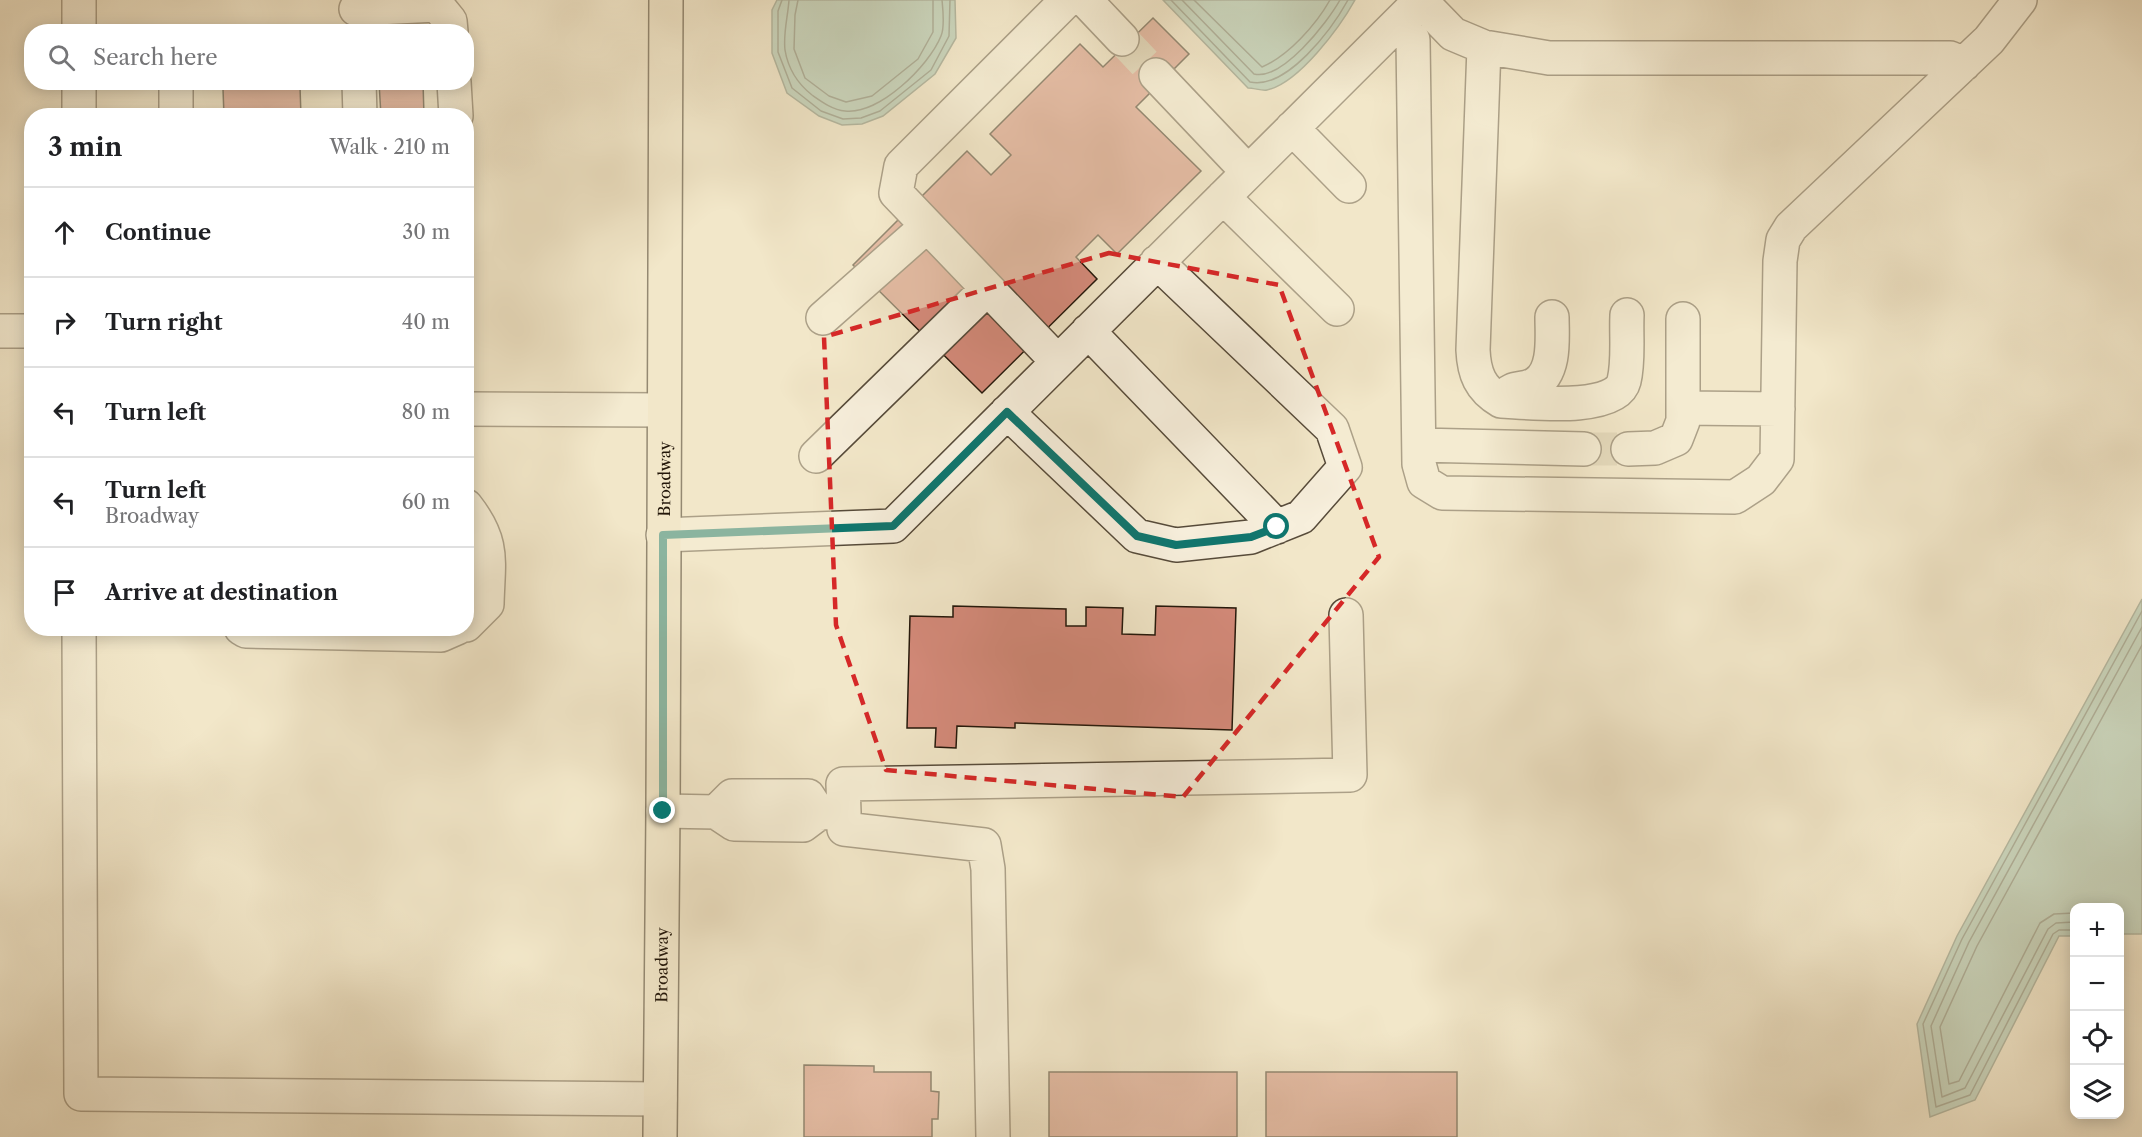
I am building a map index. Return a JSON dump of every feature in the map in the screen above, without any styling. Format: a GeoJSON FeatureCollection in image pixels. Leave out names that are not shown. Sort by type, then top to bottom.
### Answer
{"type":"FeatureCollection","features":[{"type":"Feature","properties":{"kind":"main road","name":"Broadway"},"geometry":{"type":"LineString","coordinates":[[660,1137],[666,0]]}},
{"type":"Feature","properties":{"kind":"lane"},"geometry":{"type":"LineString","coordinates":[[79,0],[79,24]]}},
{"type":"Feature","properties":{"kind":"lane"},"geometry":{"type":"LineString","coordinates":[[1057,361],[896,193],[901,166],[1067,0]]}},
{"type":"Feature","properties":{"kind":"lane"},"geometry":{"type":"LineString","coordinates":[[1085,0],[1122,39]]}},
{"type":"Feature","properties":{"kind":"lane"},"geometry":{"type":"LineString","coordinates":[[663,535],[893,526],[1397,26],[1420,0],[1452,34],[1484,47],[1549,58],[1950,58],[1964,64]]}},
{"type":"Feature","properties":{"kind":"lane"},"geometry":{"type":"LineString","coordinates":[[1397,26],[1413,40],[1419,464],[1424,482],[1442,493],[1735,497],[1761,480],[1777,459],[1780,261],[1783,240],[1791,227],[1989,40],[2020,0]]}},
{"type":"Feature","properties":{"kind":"lane"},"geometry":{"type":"LineString","coordinates":[[356,13],[437,5],[450,24]]}},
{"type":"Feature","properties":{"kind":"lane"},"geometry":{"type":"LineString","coordinates":[[1484,47],[1474,359],[1474,369],[1482,385],[1491,395],[1501,401],[1596,402],[1614,393],[1624,383],[1627,315]]}},
{"type":"Feature","properties":{"kind":"lane"},"geometry":{"type":"LineString","coordinates":[[1156,75],[1248,172]]}},
{"type":"Feature","properties":{"kind":"lane"},"geometry":{"type":"LineString","coordinates":[[79,90],[79,108]]}},
{"type":"Feature","properties":{"kind":"lane"},"geometry":{"type":"LineString","coordinates":[[176,90],[176,108]]}},
{"type":"Feature","properties":{"kind":"lane"},"geometry":{"type":"LineString","coordinates":[[359,90],[360,108]]}},
{"type":"Feature","properties":{"kind":"lane"},"geometry":{"type":"LineString","coordinates":[[454,90],[456,108]]}},
{"type":"Feature","properties":{"kind":"lane"},"geometry":{"type":"LineString","coordinates":[[1292,129],[1349,186]]}},
{"type":"Feature","properties":{"kind":"lane"},"geometry":{"type":"LineString","coordinates":[[1223,197],[1338,309]]}},
{"type":"Feature","properties":{"kind":"lane"},"geometry":{"type":"LineString","coordinates":[[823,318],[927,226]]}},
{"type":"Feature","properties":{"kind":"lane"},"geometry":{"type":"LineString","coordinates":[[1007,412],[1137,536],[1176,545],[1251,537],[1301,517],[1345,466],[1332,429],[1158,262]]}},
{"type":"Feature","properties":{"kind":"lane"},"geometry":{"type":"LineString","coordinates":[[816,456],[987,289]]}},
{"type":"Feature","properties":{"kind":"lane"},"geometry":{"type":"LineString","coordinates":[[1501,401],[1510,390],[1536,384],[1545,374],[1552,351],[1552,317]]}},
{"type":"Feature","properties":{"kind":"lane"},"geometry":{"type":"LineString","coordinates":[[1628,449],[1655,448],[1676,438],[1683,422],[1683,319]]}},
{"type":"Feature","properties":{"kind":"lane"},"geometry":{"type":"LineString","coordinates":[[0,331],[24,331]]}},
{"type":"Feature","properties":{"kind":"lane"},"geometry":{"type":"LineString","coordinates":[[1088,331],[1277,527]]}},
{"type":"Feature","properties":{"kind":"lane"},"geometry":{"type":"LineString","coordinates":[[1683,408],[1778,409]]}},
{"type":"Feature","properties":{"kind":"lane"},"geometry":{"type":"LineString","coordinates":[[474,409],[663,410]]}},
{"type":"Feature","properties":{"kind":"lane"},"geometry":{"type":"LineString","coordinates":[[1419,445],[1584,450]]}},
{"type":"Feature","properties":{"kind":"lane"},"geometry":{"type":"LineString","coordinates":[[474,516],[489,546],[487,604],[474,616]]}},
{"type":"Feature","properties":{"kind":"lane"},"geometry":{"type":"LineString","coordinates":[[663,811],[716,812],[734,824],[802,825],[832,812],[843,784],[1350,775],[1346,615]]}},
{"type":"Feature","properties":{"kind":"lane"},"geometry":{"type":"LineString","coordinates":[[79,636],[81,1094],[660,1099]]}},
{"type":"Feature","properties":{"kind":"lane"},"geometry":{"type":"LineString","coordinates":[[832,812],[844,829],[984,845],[988,869],[993,1137]]}},
{"type":"Feature","properties":{"kind":"highlighted area"},"geometry":{"type":"Polygon","coordinates":[[[1109,253],[1279,285],[1379,557],[1183,797],[886,770],[836,625],[824,337],[1109,253]]]}},
{"type":"Feature","properties":{"kind":"water"},"geometry":{"type":"Polygon","coordinates":[[[777,0],[955,0],[956,38],[935,74],[883,116],[862,124],[842,125],[819,116],[787,93],[772,53],[772,10],[777,0]]]}},
{"type":"Feature","properties":{"kind":"water"},"geometry":{"type":"Polygon","coordinates":[[[1163,0],[1355,0],[1329,38],[1305,66],[1279,85],[1265,90],[1248,88],[1163,0]]]}},
{"type":"Feature","properties":{"kind":"water"},"geometry":{"type":"Polygon","coordinates":[[[2142,599],[2142,934],[2124,934],[2124,903],[2070,903],[2070,936],[2059,936],[1975,1100],[1930,1117],[1917,1024],[1957,936],[2142,599]]]}},
{"type":"Feature","properties":{"kind":"building"},"geometry":{"type":"Polygon","coordinates":[[[1153,18],[1189,54],[1136,107],[1201,171],[1117,254],[1098,235],[1076,257],[1097,279],[982,393],[853,265],[967,151],[991,175],[1011,155],[990,134],[1080,44],[1103,67],[1153,18]]]}},
{"type":"Feature","properties":{"kind":"building"},"geometry":{"type":"Polygon","coordinates":[[[223,90],[300,90],[301,108],[224,108],[223,90]]]}},
{"type":"Feature","properties":{"kind":"building"},"geometry":{"type":"Polygon","coordinates":[[[379,90],[423,90],[424,108],[381,108],[379,90]]]}},
{"type":"Feature","properties":{"kind":"building"},"geometry":{"type":"Polygon","coordinates":[[[953,606],[1066,609],[1066,626],[1086,626],[1086,607],[1123,608],[1122,634],[1155,635],[1156,606],[1236,608],[1232,730],[1015,723],[1015,728],[957,726],[956,748],[935,747],[936,728],[907,728],[910,616],[953,617],[953,606]]]}},
{"type":"Feature","properties":{"kind":"building"},"geometry":{"type":"Polygon","coordinates":[[[804,1065],[874,1066],[874,1072],[931,1072],[931,1091],[939,1092],[938,1119],[932,1119],[932,1137],[804,1137],[804,1065]]]}},
{"type":"Feature","properties":{"kind":"building"},"geometry":{"type":"Polygon","coordinates":[[[1049,1072],[1237,1072],[1237,1137],[1049,1137],[1049,1072]]]}},
{"type":"Feature","properties":{"kind":"building"},"geometry":{"type":"Polygon","coordinates":[[[1266,1072],[1457,1072],[1457,1137],[1266,1137],[1266,1072]]]}},
{"type":"Feature","properties":{"kind":"tunnel"},"geometry":{"type":"LineString","coordinates":[[1122,39],[1156,75]]}},
{"type":"Feature","properties":{"kind":"tunnel"},"geometry":{"type":"LineString","coordinates":[[1584,449],[1628,449]]}},
{"type":"Feature","properties":{"kind":"route"},"geometry":{"type":"LineString","coordinates":[[663,811],[663,535],[893,526],[1007,412],[1137,536],[1176,545],[1251,537],[1277,527]]}}]}
